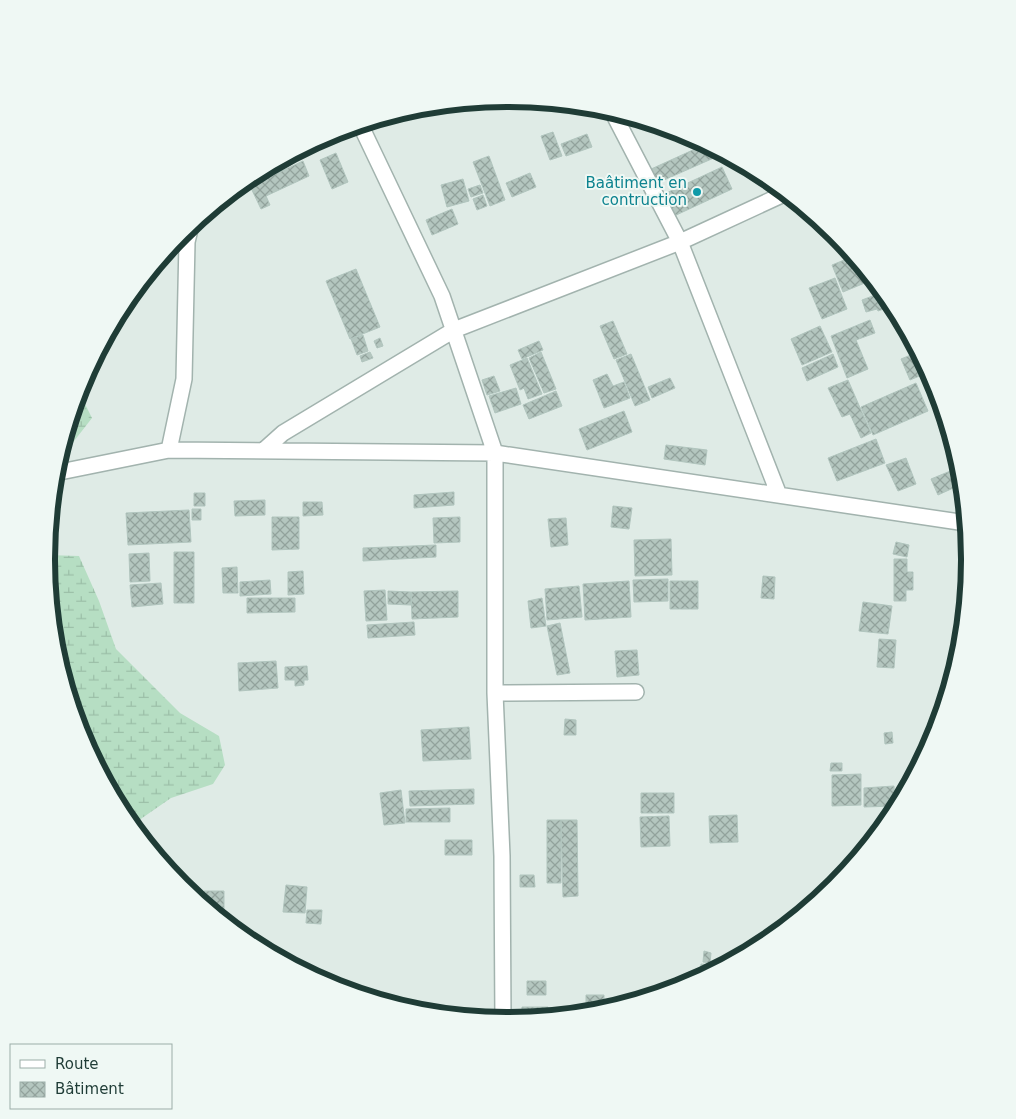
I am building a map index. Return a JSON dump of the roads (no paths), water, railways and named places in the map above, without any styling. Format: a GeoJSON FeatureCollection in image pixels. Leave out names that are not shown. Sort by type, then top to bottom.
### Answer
{"type":"FeatureCollection","features":[{"type":"Feature","properties":{"kind":"street"},"geometry":{"type":"LineString","coordinates":[[617,120],[680,242],[779,495]]}},
{"type":"Feature","properties":{"kind":"street"},"geometry":{"type":"LineString","coordinates":[[363,131],[442,296],[495,453],[496,692],[502,856],[503,1012]]}},
{"type":"Feature","properties":{"kind":"street"},"geometry":{"type":"LineString","coordinates":[[264,450],[283,433],[454,330],[680,242],[779,196]]}},
{"type":"Feature","properties":{"kind":"street"},"geometry":{"type":"LineString","coordinates":[[169,450],[184,379],[188,239]]}},
{"type":"Feature","properties":{"kind":"street"},"geometry":{"type":"LineString","coordinates":[[64,470],[169,450],[495,453],[959,522]]}},
{"type":"Feature","properties":{"kind":"street"},"geometry":{"type":"LineString","coordinates":[[496,692],[636,692]]}},
{"type":"Feature","properties":{"kind":"place","name":"Baâtiment en contruction"},"geometry":{"type":"Point","coordinates":[697,192]}}]}
